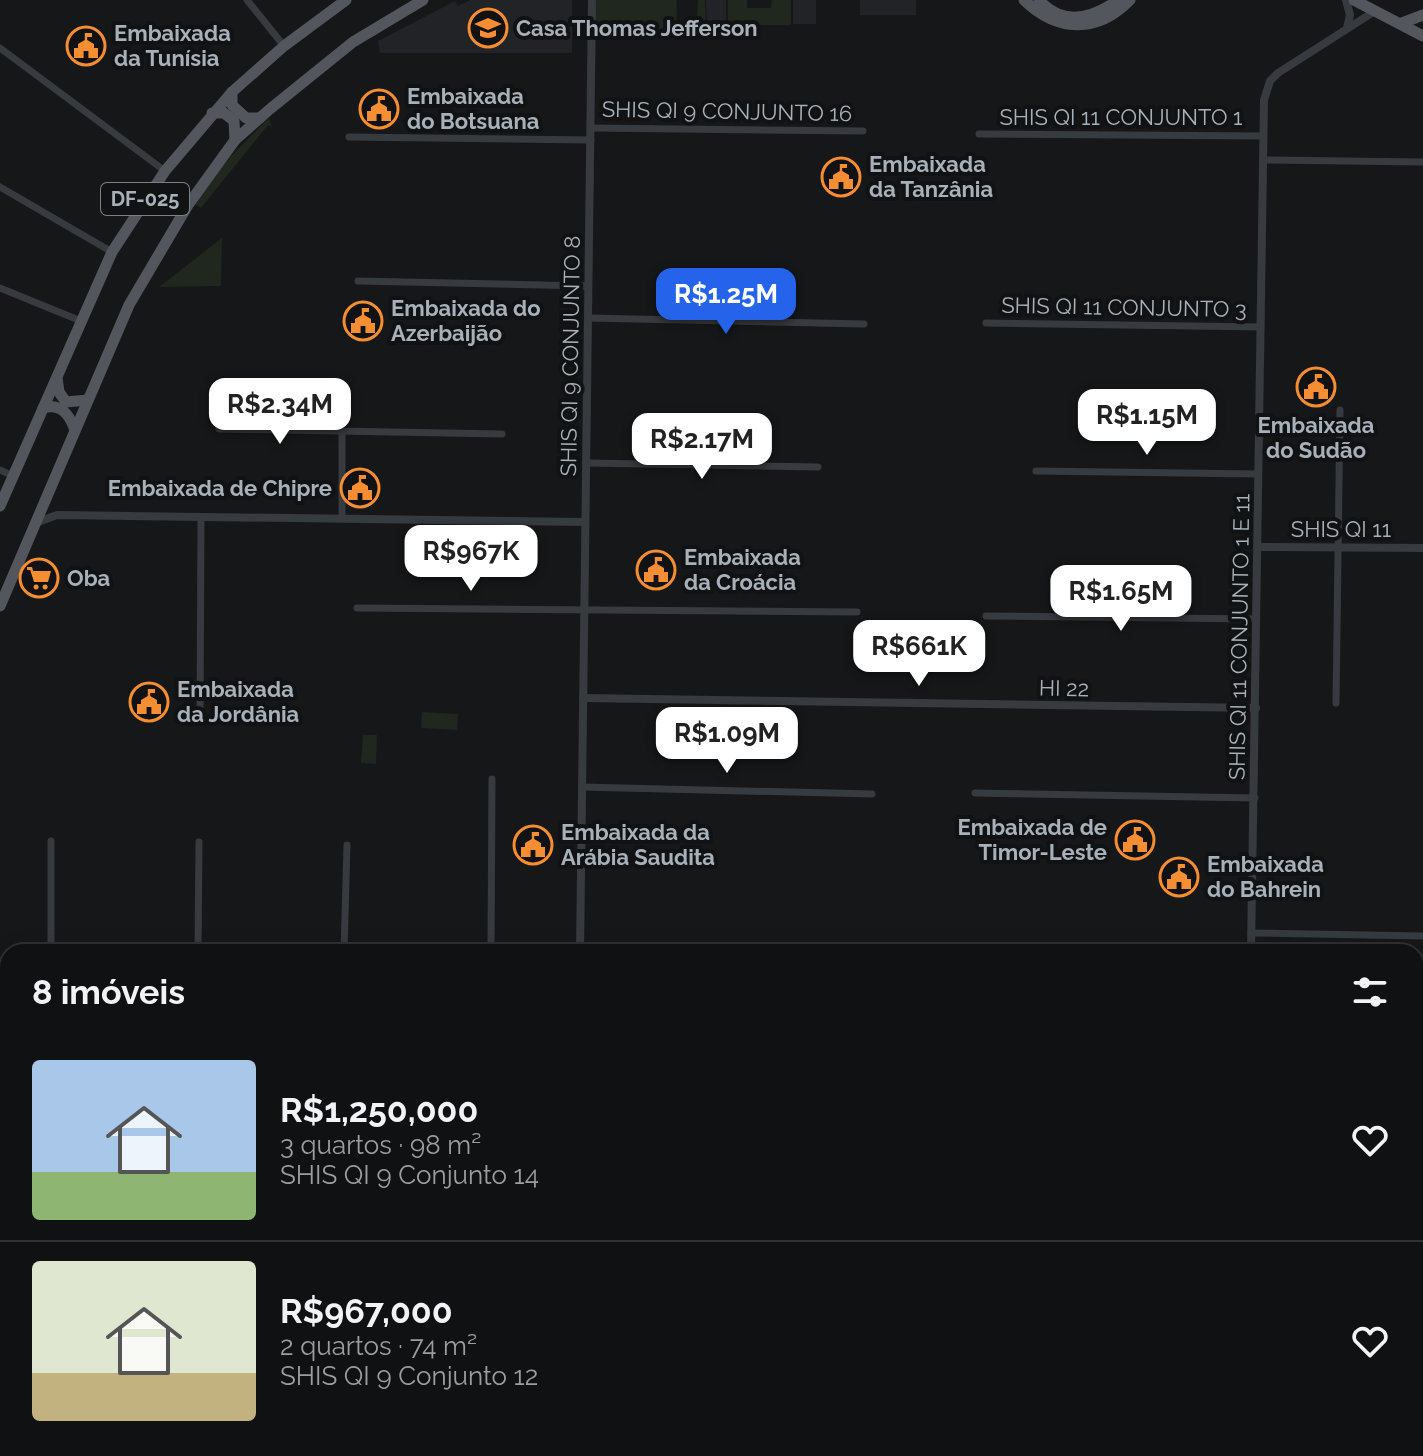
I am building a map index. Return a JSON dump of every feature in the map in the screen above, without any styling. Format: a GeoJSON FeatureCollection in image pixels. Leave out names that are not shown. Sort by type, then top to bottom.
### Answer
{"type":"FeatureCollection","features":[{"type":"Feature","properties":{"kind":"main road","name":"DF-025"},"geometry":{"type":"LineString","coordinates":[[0,506],[112,252],[165,171],[232,92],[284,46],[346,0]]}},
{"type":"Feature","properties":{"kind":"main road","name":"DF-025"},"geometry":{"type":"LineString","coordinates":[[0,606],[146,272],[235,140],[353,42],[423,0]]}},
{"type":"Feature","properties":{"kind":"main road"},"geometry":{"type":"LineString","coordinates":[[1024,0],[1056,22],[1081,26],[1108,17],[1130,0]]}},
{"type":"Feature","properties":{"kind":"main road"},"geometry":{"type":"LineString","coordinates":[[1039,0],[1054,13],[1078,19],[1094,16],[1118,0]]}},
{"type":"Feature","properties":{"kind":"main road"},"geometry":{"type":"LineString","coordinates":[[1354,0],[1423,36]]}},
{"type":"Feature","properties":{"kind":"main road"},"geometry":{"type":"LineString","coordinates":[[1401,24],[1423,15]]}},
{"type":"Feature","properties":{"kind":"main road"},"geometry":{"type":"LineString","coordinates":[[232,92],[232,105],[241,115],[260,118]]}},
{"type":"Feature","properties":{"kind":"main road"},"geometry":{"type":"LineString","coordinates":[[212,113],[224,113],[234,121],[235,140]]}},
{"type":"Feature","properties":{"kind":"main road"},"geometry":{"type":"LineString","coordinates":[[57,377],[59,392],[66,402],[88,400]]}},
{"type":"Feature","properties":{"kind":"main road"},"geometry":{"type":"LineString","coordinates":[[43,408],[54,406],[64,410],[75,430]]}},
{"type":"Feature","properties":{"kind":"street"},"geometry":{"type":"LineString","coordinates":[[247,0],[284,46]]}},
{"type":"Feature","properties":{"kind":"street","name":"SHIS QI 9 CONJUNTO 8"},"geometry":{"type":"LineString","coordinates":[[580,944],[592,0]]}},
{"type":"Feature","properties":{"kind":"street"},"geometry":{"type":"LineString","coordinates":[[1346,0],[1350,15],[1347,28]]}},
{"type":"Feature","properties":{"kind":"street","name":"SHIS QI 11 CONJUNTO 1 E 11"},"geometry":{"type":"LineString","coordinates":[[1251,944],[1264,100],[1270,81],[1375,11]]}},
{"type":"Feature","properties":{"kind":"street"},"geometry":{"type":"LineString","coordinates":[[0,48],[165,171]]}},
{"type":"Feature","properties":{"kind":"street","name":"SHIS QI 9 CONJUNTO 16"},"geometry":{"type":"LineString","coordinates":[[591,128],[863,131]]}},
{"type":"Feature","properties":{"kind":"street","name":"SHIS QI 11 CONJUNTO 1"},"geometry":{"type":"LineString","coordinates":[[979,134],[1263,136]]}},
{"type":"Feature","properties":{"kind":"street"},"geometry":{"type":"LineString","coordinates":[[349,137],[591,140]]}},
{"type":"Feature","properties":{"kind":"street"},"geometry":{"type":"LineString","coordinates":[[1263,160],[1423,162]]}},
{"type":"Feature","properties":{"kind":"street"},"geometry":{"type":"LineString","coordinates":[[0,187],[112,252]]}},
{"type":"Feature","properties":{"kind":"street"},"geometry":{"type":"LineString","coordinates":[[358,281],[588,286]]}},
{"type":"Feature","properties":{"kind":"street"},"geometry":{"type":"LineString","coordinates":[[0,288],[81,321]]}},
{"type":"Feature","properties":{"kind":"street"},"geometry":{"type":"LineString","coordinates":[[588,318],[864,324]]}},
{"type":"Feature","properties":{"kind":"street","name":"SHIS QI 11 CONJUNTO 3"},"geometry":{"type":"LineString","coordinates":[[986,323],[1261,327]]}},
{"type":"Feature","properties":{"kind":"street"},"geometry":{"type":"LineString","coordinates":[[1336,703],[1340,410]]}},
{"type":"Feature","properties":{"kind":"street"},"geometry":{"type":"LineString","coordinates":[[219,429],[502,434]]}},
{"type":"Feature","properties":{"kind":"street"},"geometry":{"type":"LineString","coordinates":[[342,431],[342,517]]}},
{"type":"Feature","properties":{"kind":"street"},"geometry":{"type":"LineString","coordinates":[[586,463],[818,467]]}},
{"type":"Feature","properties":{"kind":"street"},"geometry":{"type":"LineString","coordinates":[[0,470],[13,476]]}},
{"type":"Feature","properties":{"kind":"street"},"geometry":{"type":"LineString","coordinates":[[1036,471],[1258,474]]}},
{"type":"Feature","properties":{"kind":"street"},"geometry":{"type":"LineString","coordinates":[[46,501],[57,515]]}},
{"type":"Feature","properties":{"kind":"street"},"geometry":{"type":"LineString","coordinates":[[38,522],[57,515],[585,522]]}},
{"type":"Feature","properties":{"kind":"street"},"geometry":{"type":"LineString","coordinates":[[200,720],[201,518]]}},
{"type":"Feature","properties":{"kind":"street","name":"SHIS QI 11"},"geometry":{"type":"LineString","coordinates":[[1258,547],[1423,548]]}},
{"type":"Feature","properties":{"kind":"street"},"geometry":{"type":"LineString","coordinates":[[357,608],[857,612]]}},
{"type":"Feature","properties":{"kind":"street"},"geometry":{"type":"LineString","coordinates":[[986,616],[1256,619]]}},
{"type":"Feature","properties":{"kind":"street","name":"HI 22"},"geometry":{"type":"LineString","coordinates":[[583,698],[1256,708]]}},
{"type":"Feature","properties":{"kind":"street"},"geometry":{"type":"LineString","coordinates":[[491,944],[492,779]]}},
{"type":"Feature","properties":{"kind":"street"},"geometry":{"type":"LineString","coordinates":[[582,787],[872,794]]}},
{"type":"Feature","properties":{"kind":"street"},"geometry":{"type":"LineString","coordinates":[[975,793],[1255,798]]}},
{"type":"Feature","properties":{"kind":"street"},"geometry":{"type":"LineString","coordinates":[[51,841],[51,944]]}},
{"type":"Feature","properties":{"kind":"street"},"geometry":{"type":"LineString","coordinates":[[198,944],[199,842]]}},
{"type":"Feature","properties":{"kind":"street"},"geometry":{"type":"LineString","coordinates":[[344,944],[347,845]]}},
{"type":"Feature","properties":{"kind":"street"},"geometry":{"type":"LineString","coordinates":[[1251,933],[1423,936]]}},
{"type":"Feature","properties":{"kind":"shaded area","name":"Casa Thomas Jefferson"},"geometry":{"type":"Polygon","coordinates":[[[470,0],[572,0],[572,53],[380,53],[378,41],[455,1],[458,6],[470,0]]]}},
{"type":"Feature","properties":{"kind":"shaded area"},"geometry":{"type":"Polygon","coordinates":[[[592,0],[677,0],[676,31],[592,32],[592,0]]]}},
{"type":"Feature","properties":{"kind":"shaded area"},"geometry":{"type":"Polygon","coordinates":[[[698,0],[705,0],[706,23],[728,23],[728,0],[747,0],[747,8],[771,8],[772,0],[791,0],[791,25],[729,25],[728,32],[696,33],[698,0]]]}},
{"type":"Feature","properties":{"kind":"shaded area"},"geometry":{"type":"Polygon","coordinates":[[[706,0],[726,0],[726,22],[707,23],[706,0]]]}},
{"type":"Feature","properties":{"kind":"shaded area"},"geometry":{"type":"Polygon","coordinates":[[[793,0],[816,0],[816,24],[793,24],[793,0]]]}},
{"type":"Feature","properties":{"kind":"shaded area"},"geometry":{"type":"Polygon","coordinates":[[[860,0],[916,0],[916,15],[860,15],[860,0]]]}},
{"type":"Feature","properties":{"kind":"shaded area"},"geometry":{"type":"Polygon","coordinates":[[[269,118],[272,127],[268,125],[201,208],[194,203],[231,156],[269,118]]]}},
{"type":"Feature","properties":{"kind":"shaded area"},"geometry":{"type":"Polygon","coordinates":[[[222,238],[221,286],[159,287],[222,238]]]}},
{"type":"Feature","properties":{"kind":"shaded area"},"geometry":{"type":"Polygon","coordinates":[[[422,712],[458,714],[457,730],[421,728],[422,712]]]}},
{"type":"Feature","properties":{"kind":"shaded area"},"geometry":{"type":"Polygon","coordinates":[[[363,735],[377,735],[376,764],[361,763],[363,735]]]}},
{"type":"Feature","properties":{"kind":"place","name":"Casa Thomas Jefferson"},"geometry":{"type":"Point","coordinates":[488,28]}},
{"type":"Feature","properties":{"kind":"place","name":"Embaixada da Tunísia"},"geometry":{"type":"Point","coordinates":[86,46]}},
{"type":"Feature","properties":{"kind":"place","name":"Embaixada do Botsuana"},"geometry":{"type":"Point","coordinates":[379,109]}},
{"type":"Feature","properties":{"kind":"place","name":"Embaixada da Tanzânia"},"geometry":{"type":"Point","coordinates":[841,177]}},
{"type":"Feature","properties":{"kind":"place","name":"Embaixada do Azerbaijão"},"geometry":{"type":"Point","coordinates":[363,321]}},
{"type":"Feature","properties":{"kind":"place","name":"Embaixada do Sudão"},"geometry":{"type":"Point","coordinates":[1316,387]}},
{"type":"Feature","properties":{"kind":"place","name":"Embaixada de Chipre"},"geometry":{"type":"Point","coordinates":[360,488]}},
{"type":"Feature","properties":{"kind":"place","name":"Embaixada da Croácia"},"geometry":{"type":"Point","coordinates":[656,570]}},
{"type":"Feature","properties":{"kind":"place","name":"Oba"},"geometry":{"type":"Point","coordinates":[39,578]}},
{"type":"Feature","properties":{"kind":"place","name":"Embaixada da Jordânia"},"geometry":{"type":"Point","coordinates":[149,702]}},
{"type":"Feature","properties":{"kind":"place","name":"Embaixada de Timor-Leste"},"geometry":{"type":"Point","coordinates":[1135,840]}},
{"type":"Feature","properties":{"kind":"place","name":"Embaixada da Arábia Saudita"},"geometry":{"type":"Point","coordinates":[533,845]}},
{"type":"Feature","properties":{"kind":"place","name":"Embaixada do Bahrein"},"geometry":{"type":"Point","coordinates":[1179,877]}}]}
